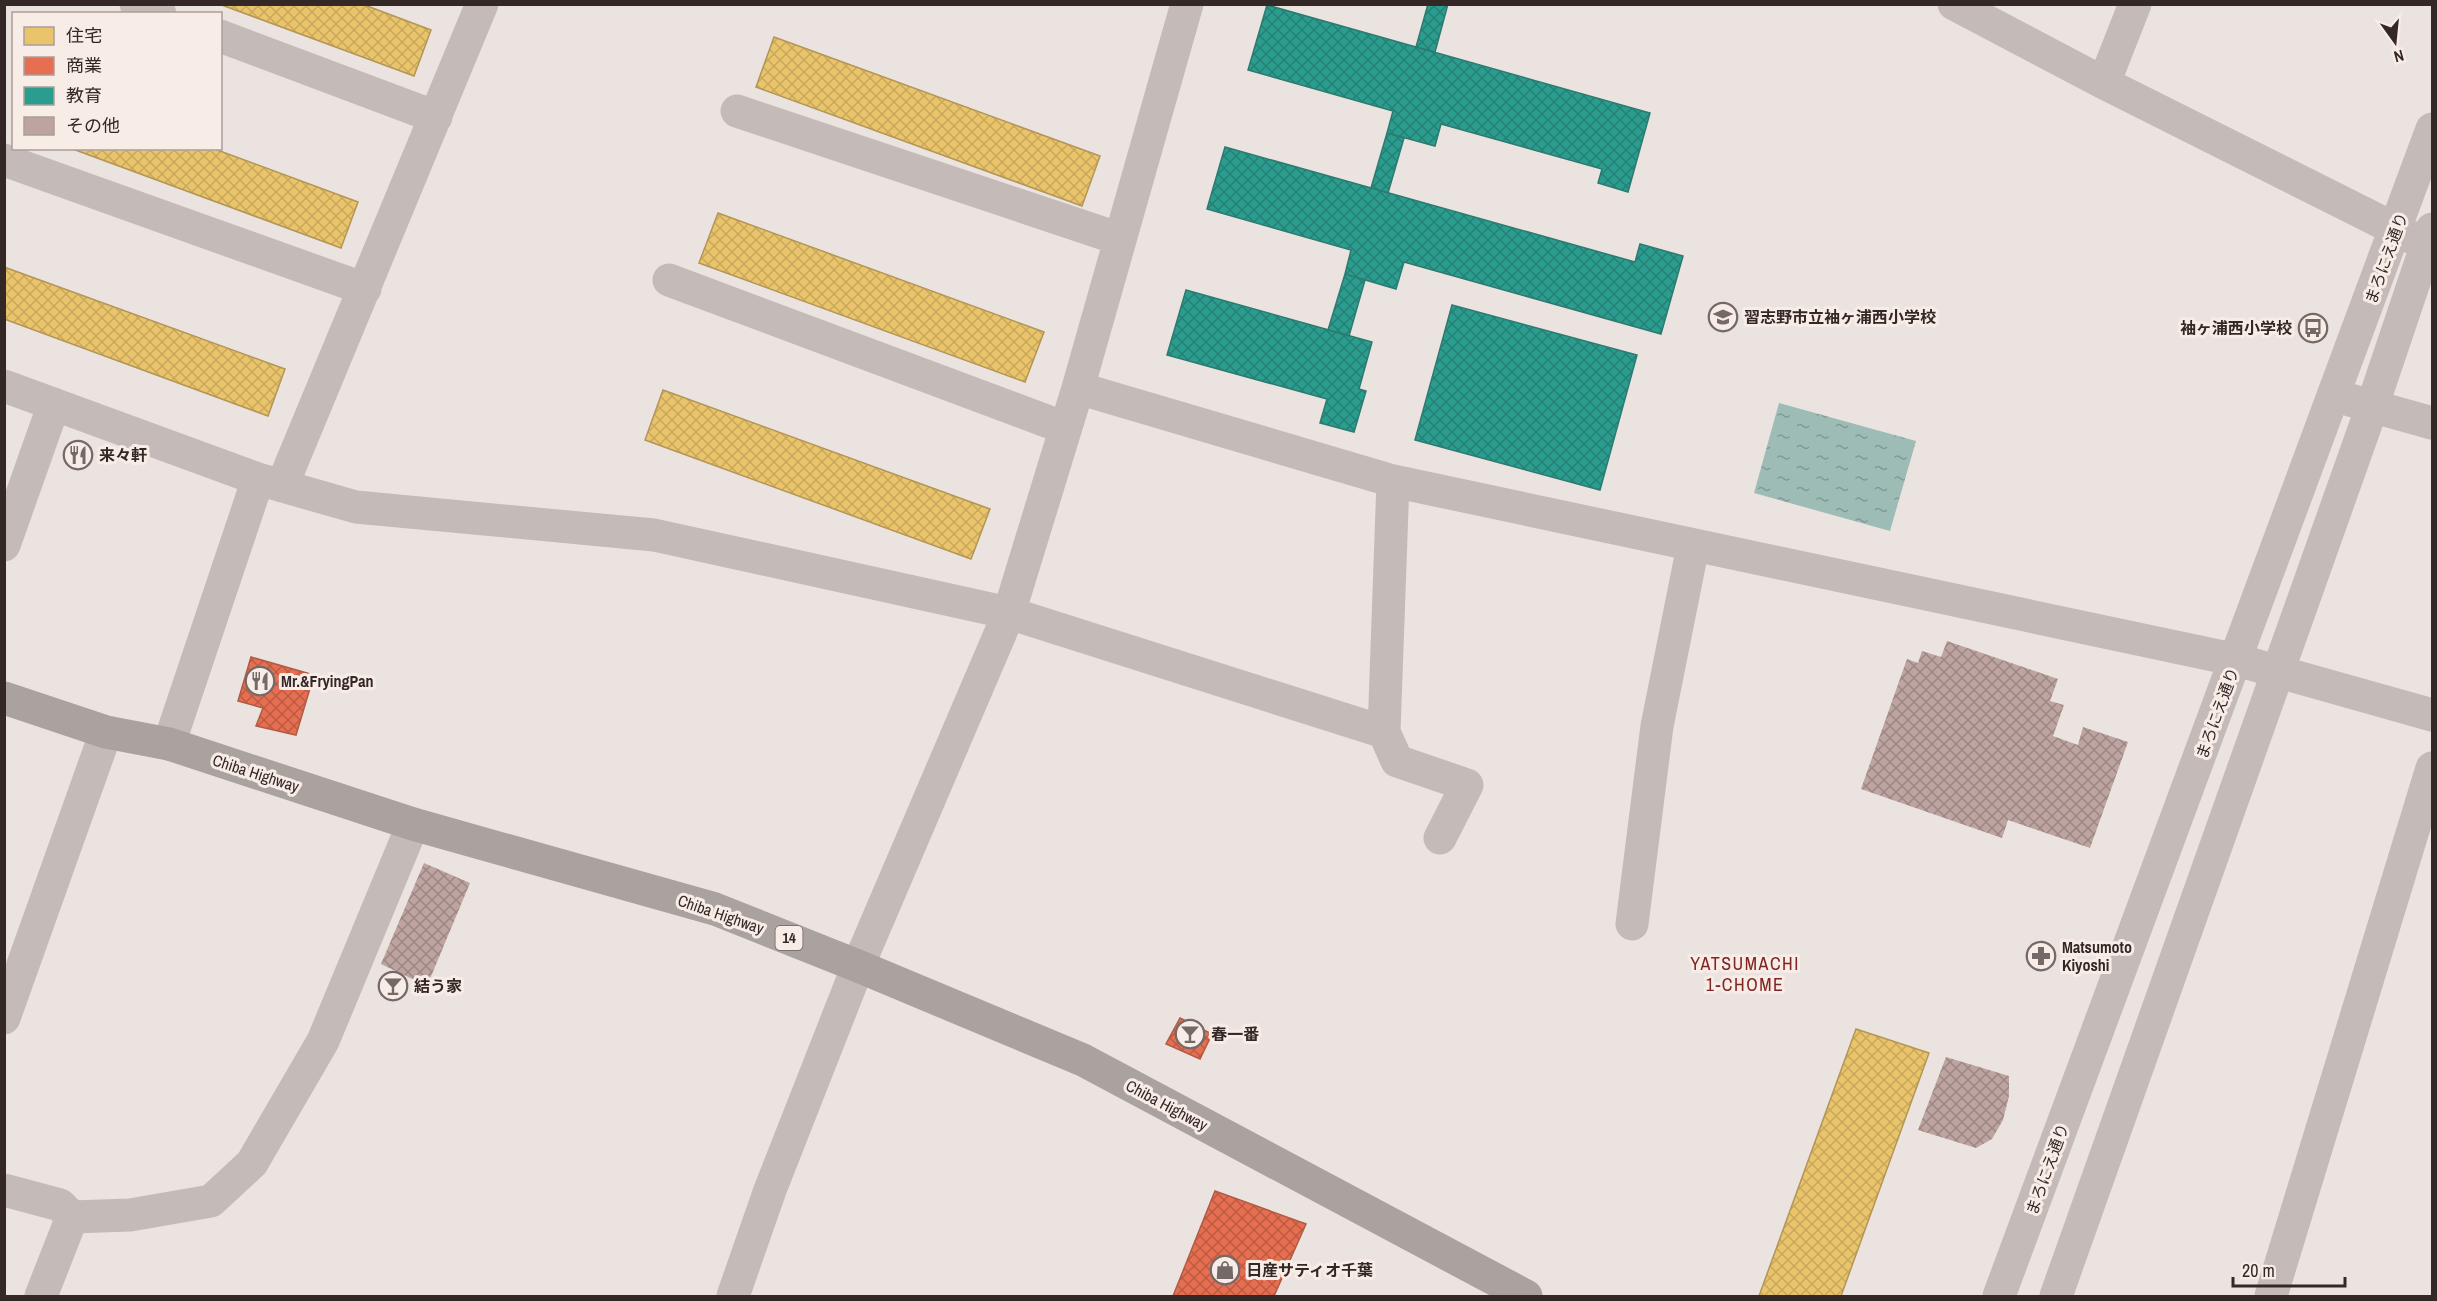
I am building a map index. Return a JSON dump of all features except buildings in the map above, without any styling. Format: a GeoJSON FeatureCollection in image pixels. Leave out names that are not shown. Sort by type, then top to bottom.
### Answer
{"type":"FeatureCollection","features":[{"type":"Feature","properties":{"kind":"highway","name":"Chiba Highway"},"geometry":{"type":"LineString","coordinates":[[4,698],[106,732],[169,744],[413,824],[715,909],[1083,1060],[1526,1296]]}},
{"type":"Feature","properties":{"kind":"street"},"geometry":{"type":"LineString","coordinates":[[136,4],[155,12]]}},
{"type":"Feature","properties":{"kind":"street"},"geometry":{"type":"LineString","coordinates":[[169,744],[270,482],[365,289],[482,4]]}},
{"type":"Feature","properties":{"kind":"street"},"geometry":{"type":"LineString","coordinates":[[1954,4],[2104,83],[2397,230],[2430,236]]}},
{"type":"Feature","properties":{"kind":"street"},"geometry":{"type":"LineString","coordinates":[[2104,83],[2134,4]]}},
{"type":"Feature","properties":{"kind":"street"},"geometry":{"type":"LineString","coordinates":[[733,1296],[770,1190],[858,966],[1009,613],[1078,388],[1183,6]]}},
{"type":"Feature","properties":{"kind":"street"},"geometry":{"type":"LineString","coordinates":[[222,37],[435,117]]}},
{"type":"Feature","properties":{"kind":"street"},"geometry":{"type":"LineString","coordinates":[[737,111],[1120,238]]}},
{"type":"Feature","properties":{"kind":"street","name":"まろにえ通り"},"geometry":{"type":"LineString","coordinates":[[1999,1296],[2433,129]]}},
{"type":"Feature","properties":{"kind":"street"},"geometry":{"type":"LineString","coordinates":[[4,160],[365,289]]}},
{"type":"Feature","properties":{"kind":"street","name":"まろにえ通り"},"geometry":{"type":"LineString","coordinates":[[2056,1296],[2372,407],[2430,236]]}},
{"type":"Feature","properties":{"kind":"street"},"geometry":{"type":"LineString","coordinates":[[669,280],[1065,428]]}},
{"type":"Feature","properties":{"kind":"street"},"geometry":{"type":"LineString","coordinates":[[4,386],[270,482],[356,507],[654,535],[1009,613],[1384,732]]}},
{"type":"Feature","properties":{"kind":"street"},"geometry":{"type":"LineString","coordinates":[[1078,388],[1393,481],[2237,660],[2433,715]]}},
{"type":"Feature","properties":{"kind":"street"},"geometry":{"type":"LineString","coordinates":[[2335,396],[2433,423]]}},
{"type":"Feature","properties":{"kind":"street"},"geometry":{"type":"LineString","coordinates":[[4,545],[54,404]]}},
{"type":"Feature","properties":{"kind":"street"},"geometry":{"type":"LineString","coordinates":[[1393,481],[1384,732],[1397,761],[1467,785],[1440,838]]}},
{"type":"Feature","properties":{"kind":"street"},"geometry":{"type":"LineString","coordinates":[[1632,924],[1657,726],[1693,546]]}},
{"type":"Feature","properties":{"kind":"street"},"geometry":{"type":"LineString","coordinates":[[4,1018],[106,732]]}},
{"type":"Feature","properties":{"kind":"street"},"geometry":{"type":"LineString","coordinates":[[2271,1296],[2433,768]]}},
{"type":"Feature","properties":{"kind":"street"},"geometry":{"type":"LineString","coordinates":[[4,1190],[60,1205],[72,1217],[130,1215],[211,1201],[252,1163],[323,1041],[413,824]]}},
{"type":"Feature","properties":{"kind":"street"},"geometry":{"type":"LineString","coordinates":[[41,1296],[72,1217]]}},
{"type":"Feature","properties":{"kind":"water"},"geometry":{"type":"Polygon","coordinates":[[[1779,403],[1916,441],[1890,531],[1754,493],[1779,403]]]}},
{"type":"Feature","properties":{"kind":"place","name":"習志野市立袖ヶ浦西小学校"},"geometry":{"type":"Point","coordinates":[1723,317]}},
{"type":"Feature","properties":{"kind":"place","name":"袖ヶ浦西小学校"},"geometry":{"type":"Point","coordinates":[2313,328]}},
{"type":"Feature","properties":{"kind":"place","name":"来々軒"},"geometry":{"type":"Point","coordinates":[78,455]}},
{"type":"Feature","properties":{"kind":"place","name":"Mr.&FryingPan"},"geometry":{"type":"Point","coordinates":[260,681]}},
{"type":"Feature","properties":{"kind":"place","name":"Matsumoto Kiyoshi"},"geometry":{"type":"Point","coordinates":[2041,956]}},
{"type":"Feature","properties":{"kind":"place","name":"結う家"},"geometry":{"type":"Point","coordinates":[393,986]}},
{"type":"Feature","properties":{"kind":"place","name":"春一番"},"geometry":{"type":"Point","coordinates":[1190,1034]}},
{"type":"Feature","properties":{"kind":"place","name":"日産サティオ千葉"},"geometry":{"type":"Point","coordinates":[1225,1270]}},
{"type":"Feature","properties":{"kind":"district","name":"YATSUMACHI 1-CHOME"},"geometry":{"type":"Point","coordinates":[1745,974]}}]}
